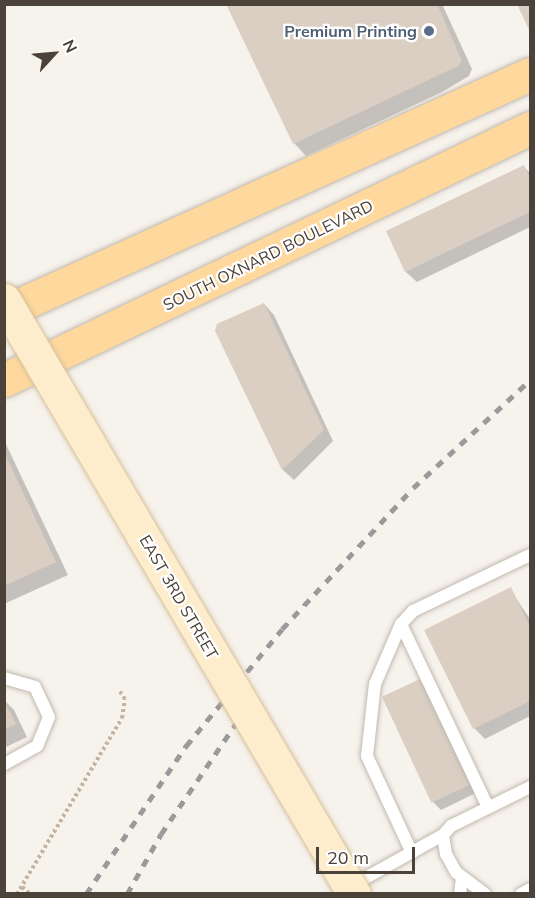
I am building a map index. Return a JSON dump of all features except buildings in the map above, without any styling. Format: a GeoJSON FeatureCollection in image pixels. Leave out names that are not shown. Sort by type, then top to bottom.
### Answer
{"type":"FeatureCollection","features":[{"type":"Feature","properties":{"kind":"main road"},"geometry":{"type":"LineString","coordinates":[[4,312],[531,74]]}},
{"type":"Feature","properties":{"kind":"main road","name":"SOUTH OXNARD BOULEVARD"},"geometry":{"type":"LineString","coordinates":[[4,380],[531,128]]}},
{"type":"Feature","properties":{"kind":"street","name":"EAST 3RD STREET"},"geometry":{"type":"LineString","coordinates":[[4,300],[354,894]]}},
{"type":"Feature","properties":{"kind":"lane"},"geometry":{"type":"LineString","coordinates":[[412,853],[367,756],[375,684],[401,624],[413,611],[531,555]]}},
{"type":"Feature","properties":{"kind":"lane"},"geometry":{"type":"LineString","coordinates":[[401,624],[488,807]]}},
{"type":"Feature","properties":{"kind":"lane"},"geometry":{"type":"LineString","coordinates":[[4,678],[34,687],[49,717],[37,746],[4,764]]}},
{"type":"Feature","properties":{"kind":"lane"},"geometry":{"type":"LineString","coordinates":[[336,894],[443,835],[451,826],[531,787]]}},
{"type":"Feature","properties":{"kind":"lane"},"geometry":{"type":"LineString","coordinates":[[443,835],[446,854],[462,877],[485,894]]}},
{"type":"Feature","properties":{"kind":"lane"},"geometry":{"type":"LineString","coordinates":[[460,894],[462,877]]}},
{"type":"Feature","properties":{"kind":"lane"},"geometry":{"type":"LineString","coordinates":[[522,894],[531,889]]}},
{"type":"Feature","properties":{"kind":"path"},"geometry":{"type":"LineString","coordinates":[[17,894],[122,718],[125,699],[119,690]]}},
{"type":"Feature","properties":{"kind":"path"},"geometry":{"type":"LineString","coordinates":[[22,887],[30,894]]}},
{"type":"Feature","properties":{"kind":"railway"},"geometry":{"type":"LineString","coordinates":[[86,894],[186,746],[282,629],[413,488],[530,380]]}},
{"type":"Feature","properties":{"kind":"railway"},"geometry":{"type":"LineString","coordinates":[[127,894],[161,834],[259,689]]}},
{"type":"Feature","properties":{"kind":"place","name":"Premium Printing"},"geometry":{"type":"Point","coordinates":[429,31]}}]}
